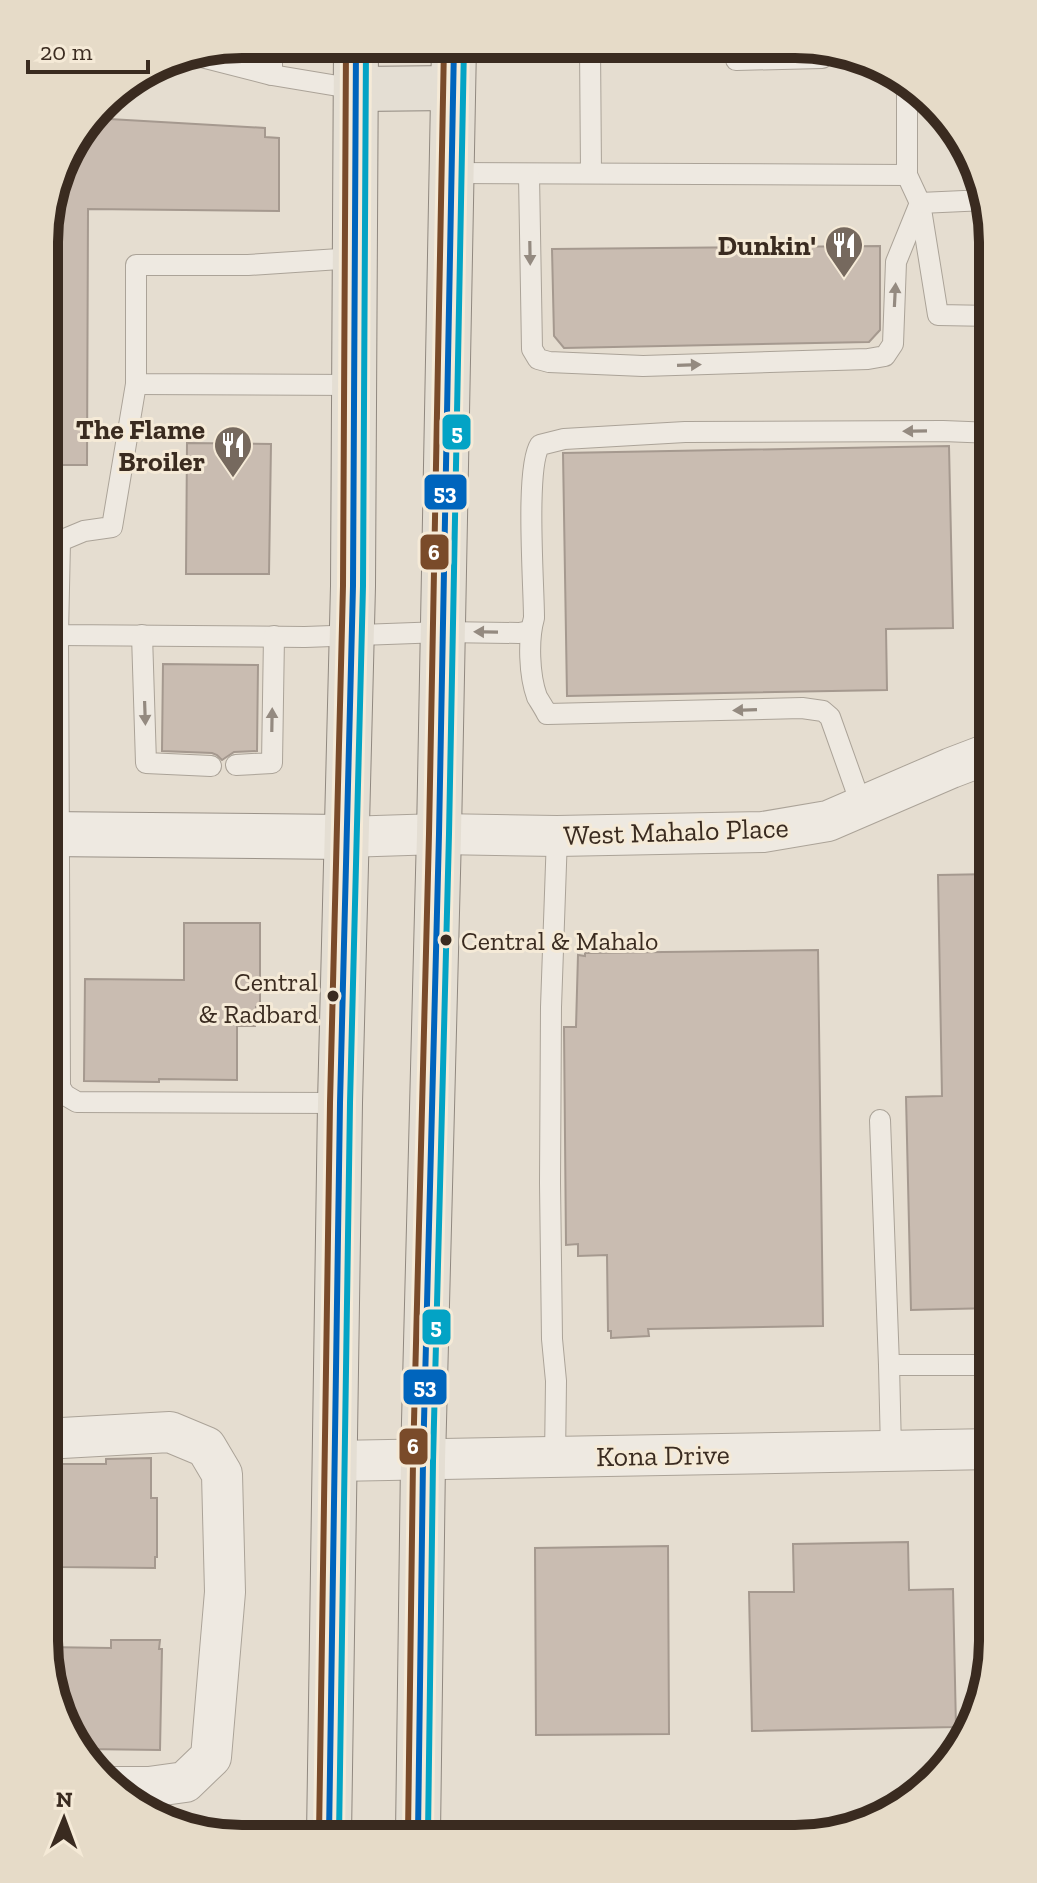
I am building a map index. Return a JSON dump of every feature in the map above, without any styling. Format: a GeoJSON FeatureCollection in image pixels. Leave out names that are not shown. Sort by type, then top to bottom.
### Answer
{"type":"FeatureCollection","features":[{"type":"Feature","properties":{"kind":"main road"},"geometry":{"type":"LineString","coordinates":[[329,1825],[340,1103],[351,636],[356,58]]}},
{"type":"Feature","properties":{"kind":"main road"},"geometry":{"type":"LineString","coordinates":[[356,89],[454,67],[423,1461],[418,1825]]}},
{"type":"Feature","properties":{"kind":"street","name":"West Mahalo Place"},"geometry":{"type":"LineString","coordinates":[[345,837],[763,832],[828,821],[979,757]]}},
{"type":"Feature","properties":{"kind":"street"},"geometry":{"type":"LineString","coordinates":[[58,834],[345,837]]}},
{"type":"Feature","properties":{"kind":"street"},"geometry":{"type":"LineString","coordinates":[[58,1438],[170,1432],[206,1447],[222,1474],[225,1592],[211,1757],[185,1782],[131,1787]]}},
{"type":"Feature","properties":{"kind":"street","name":"Kona Drive"},"geometry":{"type":"LineString","coordinates":[[334,1461],[979,1449]]}},
{"type":"Feature","properties":{"kind":"lane"},"geometry":{"type":"LineString","coordinates":[[272,58],[272,75]]}},
{"type":"Feature","properties":{"kind":"lane"},"geometry":{"type":"LineString","coordinates":[[590,58],[591,173]]}},
{"type":"Feature","properties":{"kind":"lane"},"geometry":{"type":"LineString","coordinates":[[736,58],[761,58]]}},
{"type":"Feature","properties":{"kind":"lane"},"geometry":{"type":"LineString","coordinates":[[223,59],[272,75],[356,89]]}},
{"type":"Feature","properties":{"kind":"lane"},"geometry":{"type":"LineString","coordinates":[[907,97],[907,175],[920,203],[938,315],[979,316]]}},
{"type":"Feature","properties":{"kind":"lane"},"geometry":{"type":"LineString","coordinates":[[451,173],[907,175]]}},
{"type":"Feature","properties":{"kind":"lane"},"geometry":{"type":"LineString","coordinates":[[529,175],[532,349],[538,359],[549,362],[643,366],[885,356],[893,344],[896,262],[920,203]]}},
{"type":"Feature","properties":{"kind":"lane"},"geometry":{"type":"LineString","coordinates":[[920,203],[974,201]]}},
{"type":"Feature","properties":{"kind":"lane"},"geometry":{"type":"LineString","coordinates":[[355,258],[248,265],[136,265],[136,384],[112,527],[84,531],[60,541],[58,635],[351,636],[530,631]]}},
{"type":"Feature","properties":{"kind":"lane"},"geometry":{"type":"LineString","coordinates":[[136,384],[354,385]]}},
{"type":"Feature","properties":{"kind":"lane"},"geometry":{"type":"LineString","coordinates":[[862,807],[830,717],[823,711],[802,708],[547,714],[537,696],[531,665],[535,453],[540,445],[564,439],[685,432],[979,432]]}},
{"type":"Feature","properties":{"kind":"lane"},"geometry":{"type":"LineString","coordinates":[[142,635],[146,763],[211,766]]}},
{"type":"Feature","properties":{"kind":"lane"},"geometry":{"type":"LineString","coordinates":[[236,765],[272,763],[274,636]]}},
{"type":"Feature","properties":{"kind":"lane"},"geometry":{"type":"LineString","coordinates":[[555,1458],[556,1381],[552,1339],[550,1199],[551,1007],[557,836]]}},
{"type":"Feature","properties":{"kind":"lane"},"geometry":{"type":"LineString","coordinates":[[58,1015],[60,1087],[65,1095],[77,1102],[340,1103]]}},
{"type":"Feature","properties":{"kind":"lane"},"geometry":{"type":"LineString","coordinates":[[880,1120],[891,1450]]}},
{"type":"Feature","properties":{"kind":"lane"},"geometry":{"type":"LineString","coordinates":[[889,1365],[979,1365]]}},
{"type":"Feature","properties":{"kind":"building"},"geometry":{"type":"Polygon","coordinates":[[[106,119],[265,128],[265,137],[279,138],[279,211],[88,209],[87,465],[58,465],[58,242],[64,195],[77,161],[106,119]]]}},
{"type":"Feature","properties":{"kind":"building"},"geometry":{"type":"Polygon","coordinates":[[[880,246],[880,330],[869,342],[564,348],[554,336],[552,249],[880,246]]]}},
{"type":"Feature","properties":{"kind":"building"},"geometry":{"type":"Polygon","coordinates":[[[187,443],[271,444],[269,574],[186,574],[187,443]]]}},
{"type":"Feature","properties":{"kind":"building"},"geometry":{"type":"Polygon","coordinates":[[[949,446],[953,628],[886,629],[887,690],[567,696],[563,453],[949,446]]]}},
{"type":"Feature","properties":{"kind":"building"},"geometry":{"type":"Polygon","coordinates":[[[163,664],[258,665],[257,751],[234,752],[222,760],[212,753],[162,751],[163,664]]]}},
{"type":"Feature","properties":{"kind":"building"},"geometry":{"type":"Polygon","coordinates":[[[979,874],[979,1308],[911,1310],[906,1097],[942,1096],[938,875],[979,874]]]}},
{"type":"Feature","properties":{"kind":"building"},"geometry":{"type":"Polygon","coordinates":[[[184,923],[260,923],[260,1007],[256,1007],[255,1026],[237,1026],[237,1080],[84,1081],[85,979],[184,980],[184,923]]]}},
{"type":"Feature","properties":{"kind":"building"},"geometry":{"type":"Polygon","coordinates":[[[818,950],[823,1326],[648,1329],[649,1336],[611,1338],[611,1331],[608,1331],[607,1255],[578,1256],[578,1244],[566,1245],[564,1027],[576,1027],[578,955],[818,950]]]}},
{"type":"Feature","properties":{"kind":"building"},"geometry":{"type":"Polygon","coordinates":[[[151,1458],[151,1498],[157,1498],[155,1568],[58,1565],[58,1464],[106,1464],[106,1459],[151,1458]]]}},
{"type":"Feature","properties":{"kind":"building"},"geometry":{"type":"Polygon","coordinates":[[[908,1542],[909,1590],[953,1589],[956,1727],[752,1731],[749,1592],[794,1592],[793,1544],[908,1542]]]}},
{"type":"Feature","properties":{"kind":"building"},"geometry":{"type":"Polygon","coordinates":[[[668,1546],[669,1734],[536,1735],[535,1548],[668,1546]]]}},
{"type":"Feature","properties":{"kind":"building"},"geometry":{"type":"Polygon","coordinates":[[[111,1640],[160,1640],[160,1750],[94,1749],[77,1722],[62,1677],[58,1647],[111,1648],[111,1640]]]}},
{"type":"Feature","properties":{"kind":"transit line","name":"6"},"geometry":{"type":"LineString","coordinates":[[319,1825],[330,1103],[343,586],[346,58]]}},
{"type":"Feature","properties":{"kind":"transit line","name":"53"},"geometry":{"type":"LineString","coordinates":[[329,1825],[340,1103],[353,586],[356,58]]}},
{"type":"Feature","properties":{"kind":"transit line","name":"5"},"geometry":{"type":"LineString","coordinates":[[339,1825],[350,1103],[363,586],[366,58]]}},
{"type":"Feature","properties":{"kind":"transit line","name":"6"},"geometry":{"type":"LineString","coordinates":[[408,1825],[413,1461],[444,58]]}},
{"type":"Feature","properties":{"kind":"transit line","name":"53"},"geometry":{"type":"LineString","coordinates":[[418,1825],[423,1461],[454,58]]}},
{"type":"Feature","properties":{"kind":"transit line","name":"5"},"geometry":{"type":"LineString","coordinates":[[428,1825],[433,1461],[464,58]]}},
{"type":"Feature","properties":{"kind":"place","name":"Dunkin'"},"geometry":{"type":"Point","coordinates":[844,279]}},
{"type":"Feature","properties":{"kind":"place","name":"The Flame Broiler"},"geometry":{"type":"Point","coordinates":[233,479]}},
{"type":"Feature","properties":{"kind":"place","name":"Central & Mahalo"},"geometry":{"type":"Point","coordinates":[446,940]}},
{"type":"Feature","properties":{"kind":"place","name":"Central & Radbard"},"geometry":{"type":"Point","coordinates":[333,996]}}]}
